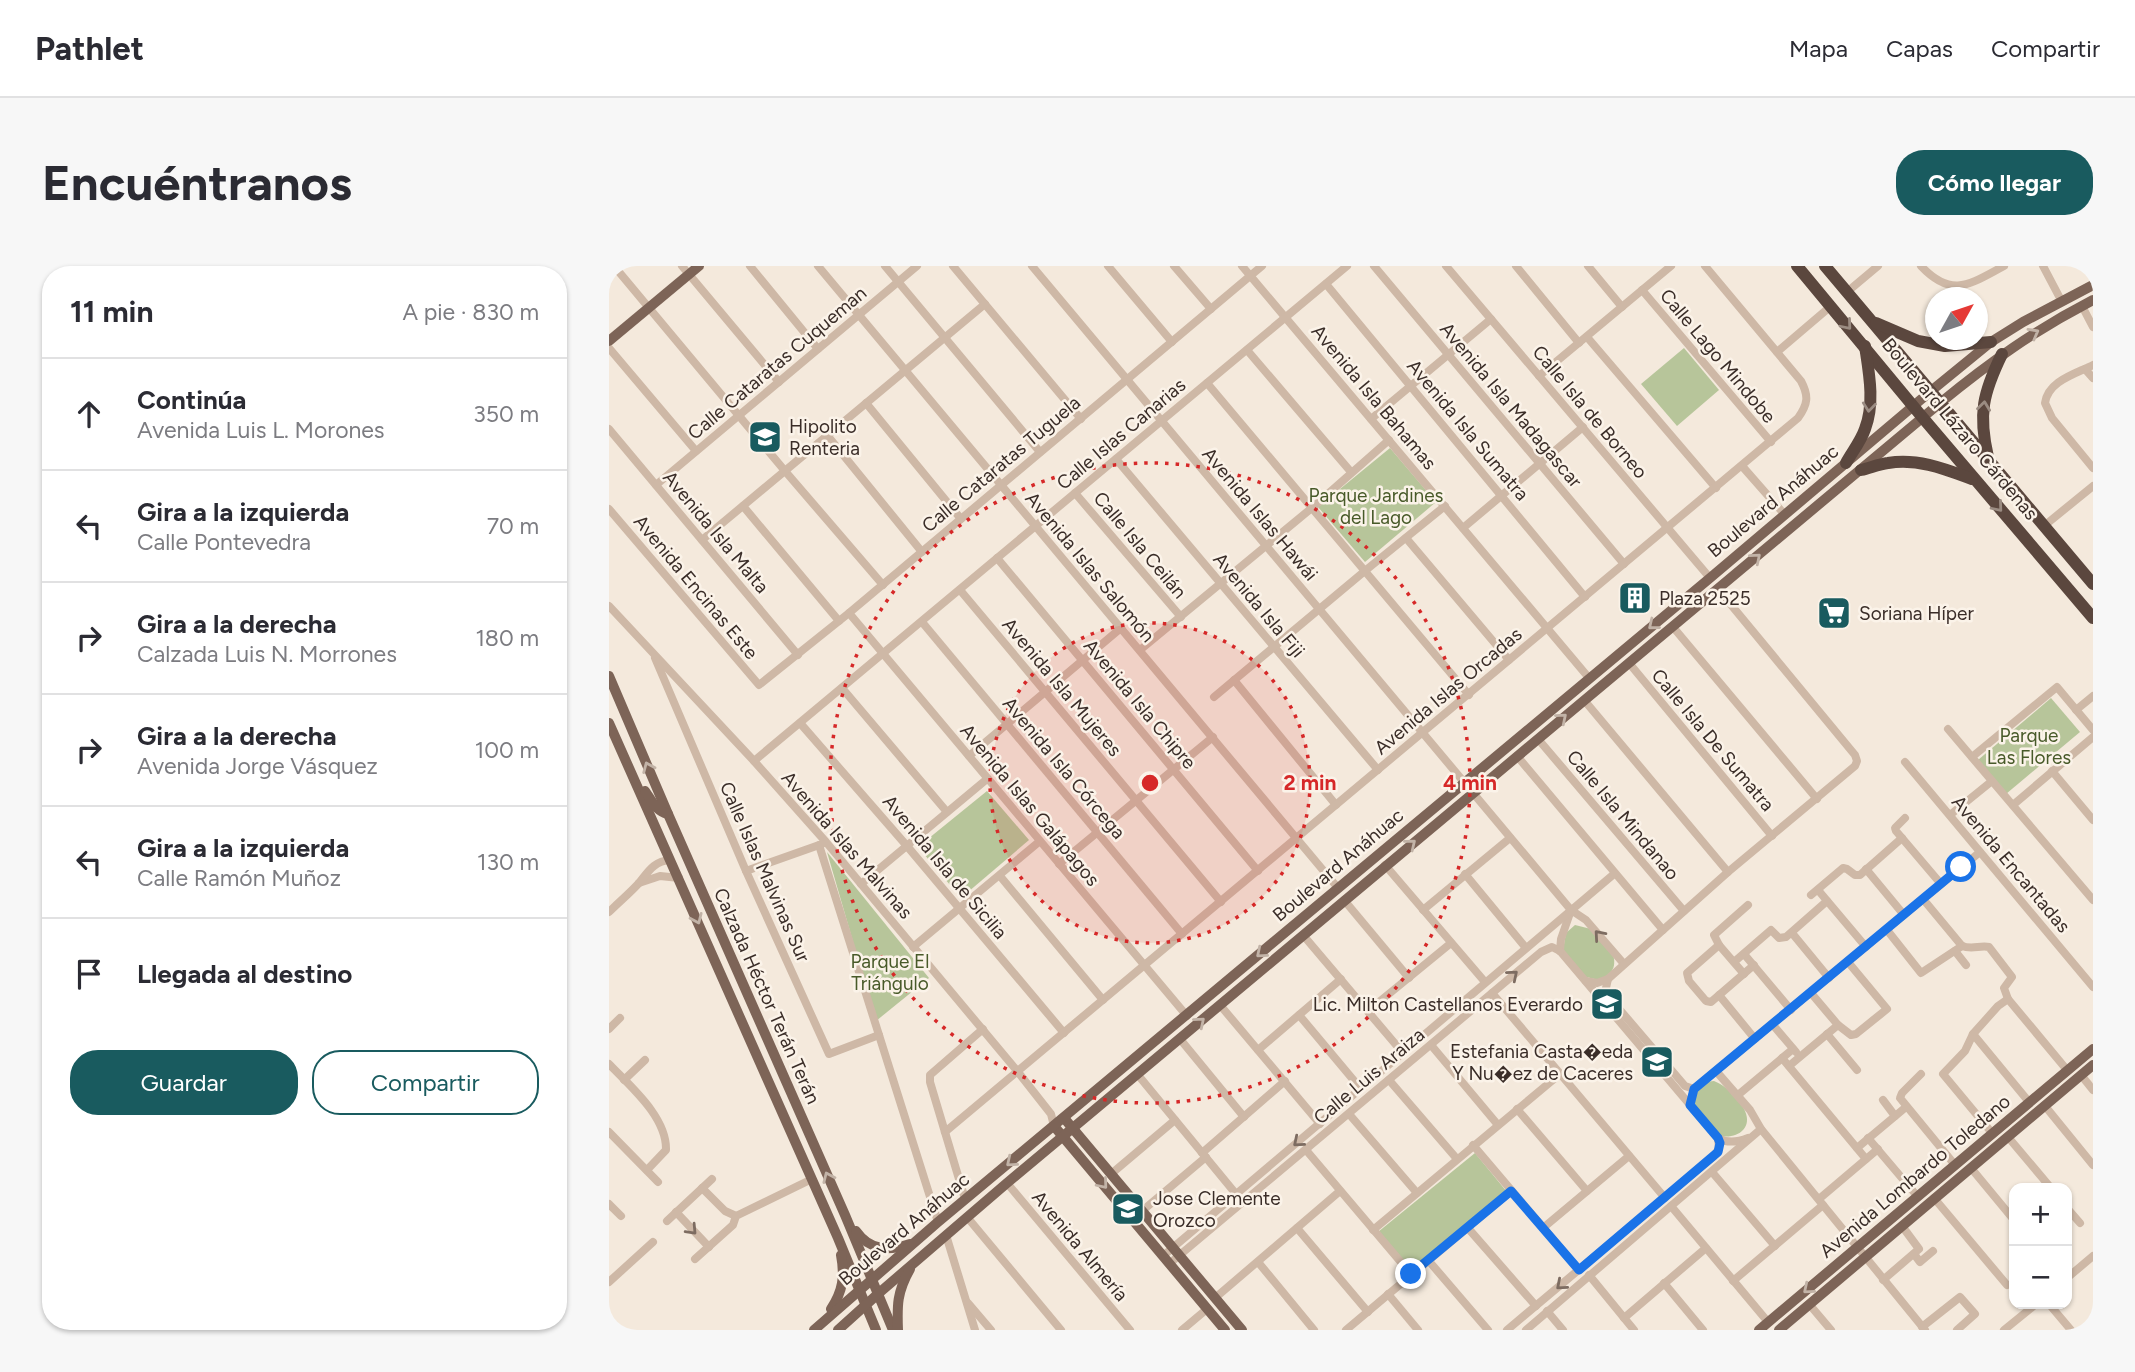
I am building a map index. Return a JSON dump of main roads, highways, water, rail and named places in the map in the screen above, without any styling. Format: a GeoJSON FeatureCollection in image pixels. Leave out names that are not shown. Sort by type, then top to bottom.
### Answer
{"type":"FeatureCollection","features":[{"type":"Feature","properties":{"kind":"highway","name":"Boulevard Lázaro Cárdenas"},"geometry":{"type":"LineString","coordinates":[[1797,266],[2093,618]]}},
{"type":"Feature","properties":{"kind":"highway","name":"Boulevard Lázaro Cárdenas"},"geometry":{"type":"LineString","coordinates":[[1825,266],[2093,584]]}},
{"type":"Feature","properties":{"kind":"highway"},"geometry":{"type":"LineString","coordinates":[[1874,322],[1918,341],[1945,345],[1991,342]]}},
{"type":"Feature","properties":{"kind":"highway"},"geometry":{"type":"LineString","coordinates":[[1846,463],[1864,431],[1867,420],[1870,379],[1865,346]]}},
{"type":"Feature","properties":{"kind":"highway"},"geometry":{"type":"LineString","coordinates":[[1989,461],[1983,432],[1983,412],[1988,384],[2002,354]]}},
{"type":"Feature","properties":{"kind":"highway"},"geometry":{"type":"LineString","coordinates":[[1861,470],[1888,463],[1915,462],[1941,467],[1975,480]]}},
{"type":"Feature","properties":{"kind":"main road"},"geometry":{"type":"LineString","coordinates":[[609,341],[649,308],[686,270],[699,266]]}},
{"type":"Feature","properties":{"kind":"main road","name":"Boulevard Anáhuac"},"geometry":{"type":"LineString","coordinates":[[814,1330],[965,1199],[1187,1016],[1930,391],[1991,342],[2093,285]]}},
{"type":"Feature","properties":{"kind":"main road","name":"Boulevard Anáhuac"},"geometry":{"type":"LineString","coordinates":[[838,1330],[967,1217],[1385,865],[1940,403],[2028,336],[2093,300]]}},
{"type":"Feature","properties":{"kind":"main road","name":"Calzada Héctor Terán Terán"},"geometry":{"type":"LineString","coordinates":[[609,676],[895,1330]]}},
{"type":"Feature","properties":{"kind":"main road","name":"Calzada Héctor Terán Terán"},"geometry":{"type":"LineString","coordinates":[[609,723],[838,1238],[876,1330]]}},
{"type":"Feature","properties":{"kind":"main road"},"geometry":{"type":"LineString","coordinates":[[629,769],[656,808],[668,814]]}},
{"type":"Feature","properties":{"kind":"main road"},"geometry":{"type":"LineString","coordinates":[[670,860],[683,867],[697,893],[708,905]]}},
{"type":"Feature","properties":{"kind":"main road","name":"Avenida Lombardo Toledano"},"geometry":{"type":"LineString","coordinates":[[1779,1330],[1809,1304],[1918,1196],[2093,1049]]}},
{"type":"Feature","properties":{"kind":"main road","name":"Avenida Lombardo Toledano"},"geometry":{"type":"LineString","coordinates":[[1763,1326],[1861,1252],[1902,1226],[2093,1065]]}},
{"type":"Feature","properties":{"kind":"main road"},"geometry":{"type":"LineString","coordinates":[[1059,1122],[1073,1129],[1242,1330]]}},
{"type":"Feature","properties":{"kind":"main road"},"geometry":{"type":"LineString","coordinates":[[1059,1122],[1064,1137],[1225,1330]]}},
{"type":"Feature","properties":{"kind":"main road"},"geometry":{"type":"LineString","coordinates":[[1980,1144],[1988,1153]]}},
{"type":"Feature","properties":{"kind":"main road"},"geometry":{"type":"LineString","coordinates":[[845,1215],[861,1238],[870,1245],[892,1249],[913,1244]]}},
{"type":"Feature","properties":{"kind":"main road"},"geometry":{"type":"LineString","coordinates":[[825,1319],[840,1294],[843,1281],[844,1271],[838,1238]]}},
{"type":"Feature","properties":{"kind":"main road"},"geometry":{"type":"LineString","coordinates":[[895,1330],[902,1284],[915,1262]]}},
{"type":"Feature","properties":{"kind":"place","name":"Hipolito Renteria"},"geometry":{"type":"Point","coordinates":[765,437]}},
{"type":"Feature","properties":{"kind":"place","name":"Plaza 2525"},"geometry":{"type":"Point","coordinates":[1635,598]}},
{"type":"Feature","properties":{"kind":"place","name":"Soriana Híper"},"geometry":{"type":"Point","coordinates":[1834,613]}},
{"type":"Feature","properties":{"kind":"place","name":"Lic. Milton Castellanos Everardo"},"geometry":{"type":"Point","coordinates":[1607,1004]}},
{"type":"Feature","properties":{"kind":"place","name":"Estefania Casta�eda Y Nu�ez de Caceres"},"geometry":{"type":"Point","coordinates":[1657,1062]}},
{"type":"Feature","properties":{"kind":"place","name":"Jose Clemente Orozco"},"geometry":{"type":"Point","coordinates":[1128,1209]}},
{"type":"Feature","properties":{"kind":"park label","name":"Parque Jardines del Lago"},"geometry":{"type":"Point","coordinates":[1376,506]}},
{"type":"Feature","properties":{"kind":"park label","name":"Parque Las Flores"},"geometry":{"type":"Point","coordinates":[2029,746]}},
{"type":"Feature","properties":{"kind":"park label","name":"Parque El Triángulo"},"geometry":{"type":"Point","coordinates":[890,972]}}]}
